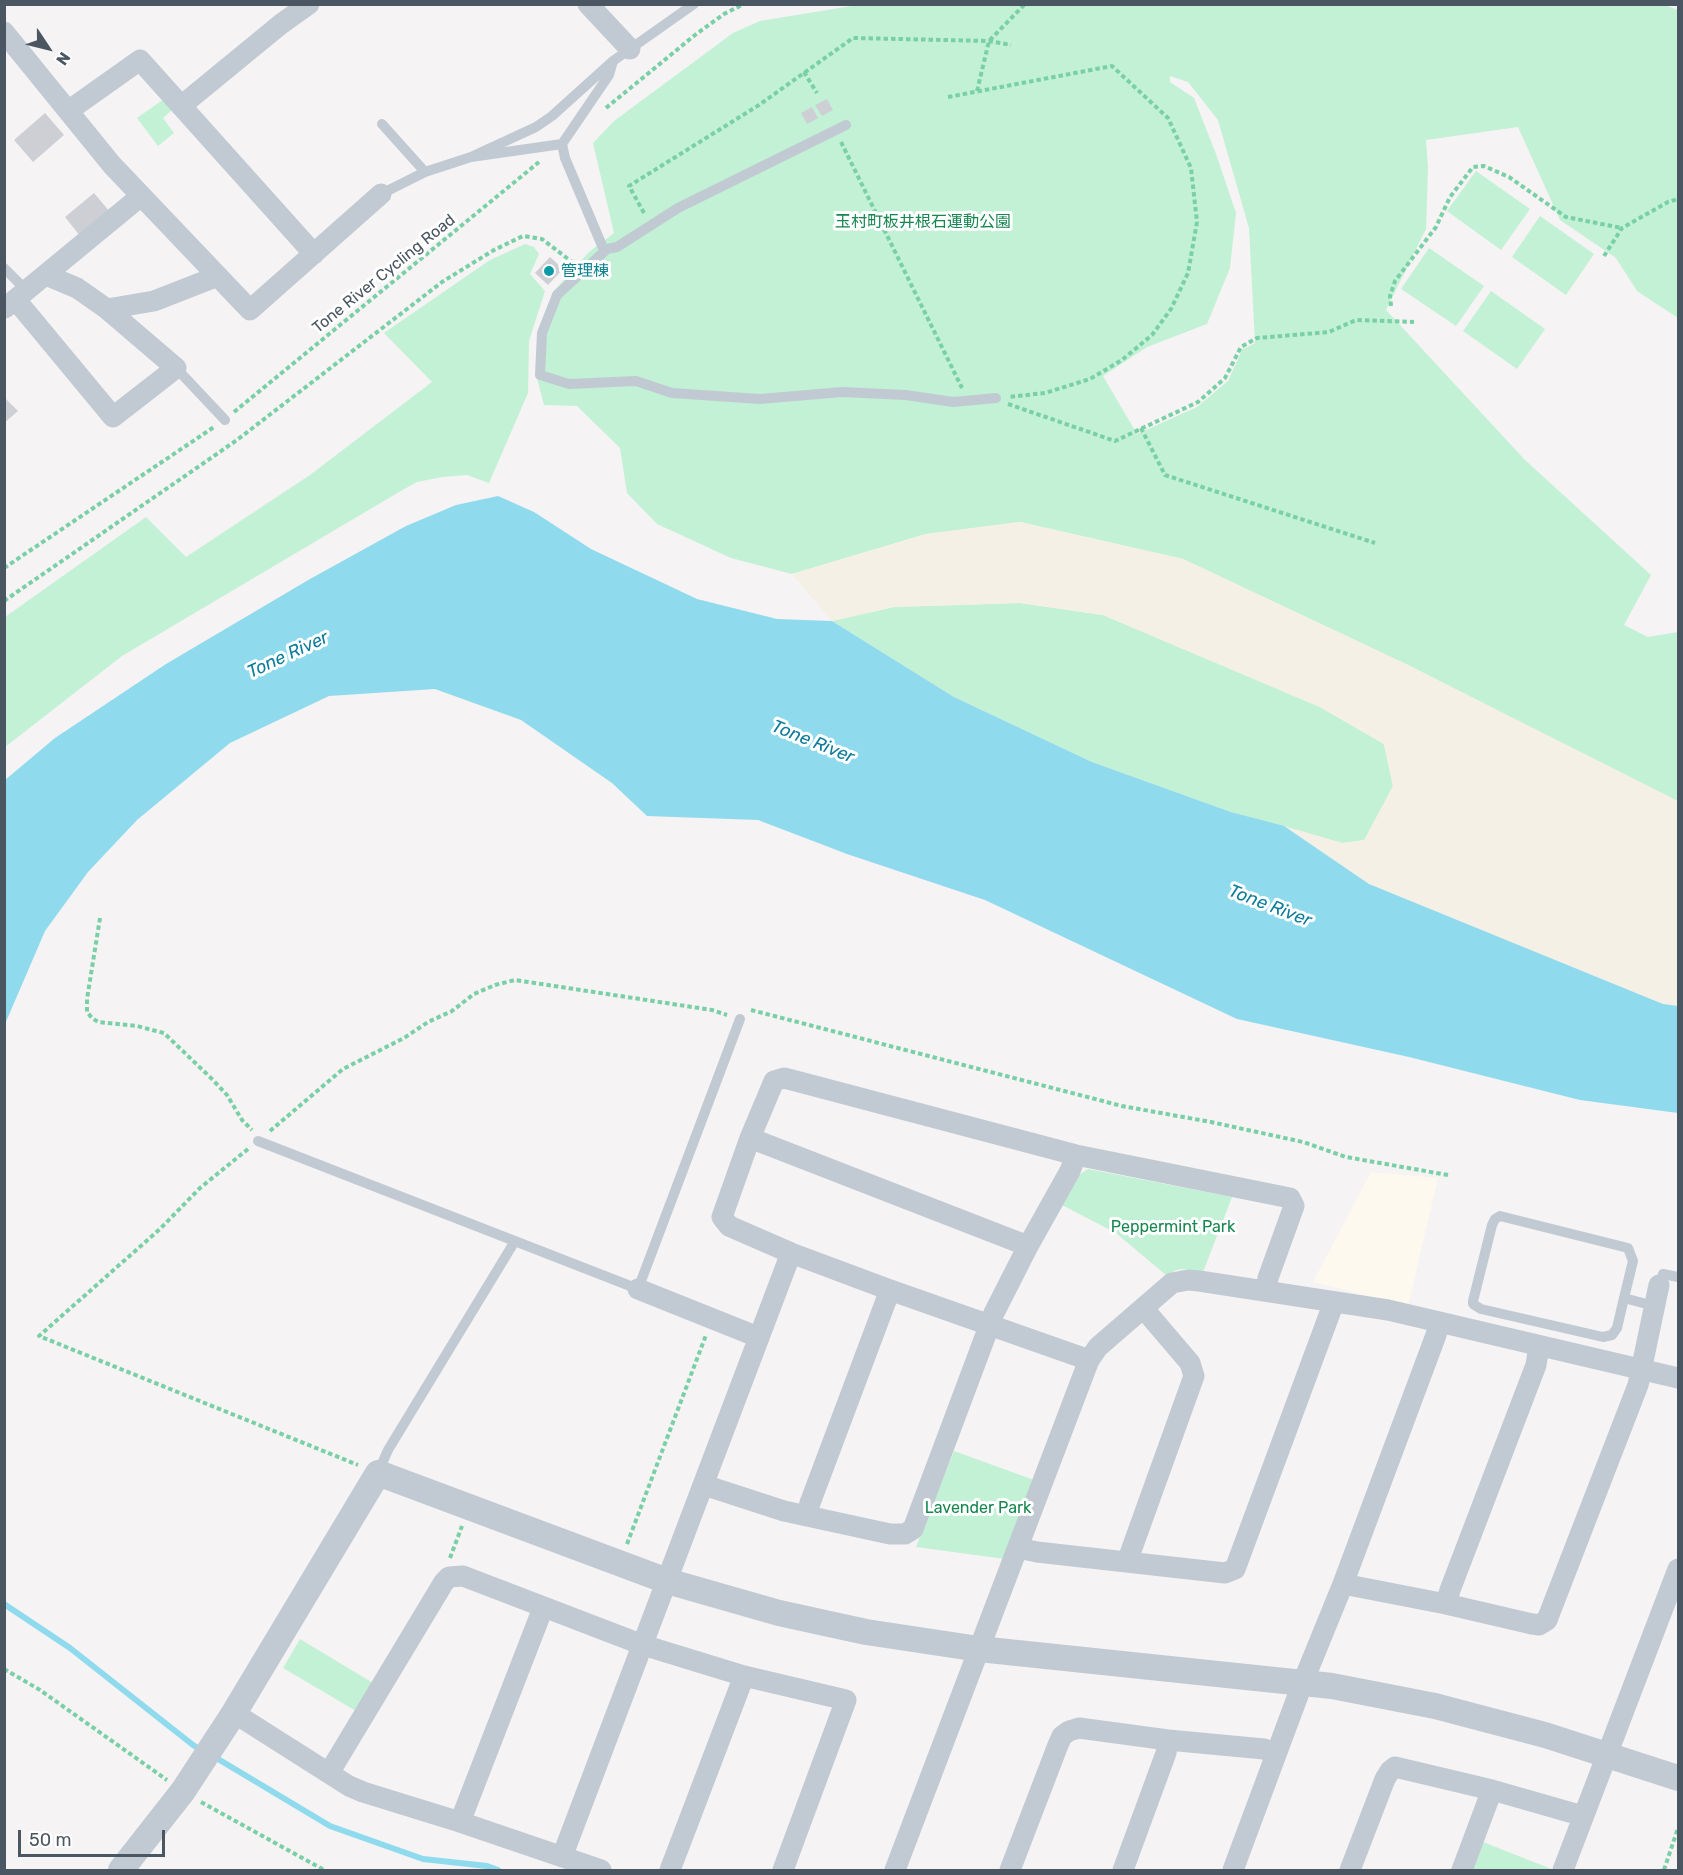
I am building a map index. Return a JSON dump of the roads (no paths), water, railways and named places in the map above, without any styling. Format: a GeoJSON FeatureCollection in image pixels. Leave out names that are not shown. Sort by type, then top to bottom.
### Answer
{"type":"FeatureCollection","features":[{"type":"Feature","properties":{"kind":"street"},"geometry":{"type":"LineString","coordinates":[[181,106],[280,24],[309,4]]}},
{"type":"Feature","properties":{"kind":"street"},"geometry":{"type":"LineString","coordinates":[[588,4],[622,55]]}},
{"type":"Feature","properties":{"kind":"street"},"geometry":{"type":"LineString","coordinates":[[4,32],[112,165],[250,310],[381,194]]}},
{"type":"Feature","properties":{"kind":"street"},"geometry":{"type":"LineString","coordinates":[[68,111],[140,60],[314,254]]}},
{"type":"Feature","properties":{"kind":"street"},"geometry":{"type":"LineString","coordinates":[[46,275],[77,288],[107,309],[176,368],[113,417],[16,300],[46,275],[141,196]]}},
{"type":"Feature","properties":{"kind":"street"},"geometry":{"type":"LineString","coordinates":[[107,309],[154,301],[218,276]]}},
{"type":"Feature","properties":{"kind":"street"},"geometry":{"type":"LineString","coordinates":[[1089,1360],[989,1327],[729,1226],[722,1217],[772,1085],[778,1079],[784,1078],[1076,1155],[1290,1198],[1294,1206],[1268,1278],[1266,1291]]}},
{"type":"Feature","properties":{"kind":"street"},"geometry":{"type":"LineString","coordinates":[[750,1138],[1028,1246]]}},
{"type":"Feature","properties":{"kind":"street"},"geometry":{"type":"LineString","coordinates":[[704,1485],[784,1511],[890,1534],[905,1534],[913,1529],[989,1327],[1028,1246],[1070,1172],[1076,1155]]}},
{"type":"Feature","properties":{"kind":"street"},"geometry":{"type":"LineString","coordinates":[[562,1857],[791,1252]]}},
{"type":"Feature","properties":{"kind":"street"},"geometry":{"type":"LineString","coordinates":[[895,1870],[1089,1360],[1098,1347],[1172,1283],[1199,1281],[1388,1310],[1678,1378]]}},
{"type":"Feature","properties":{"kind":"street"},"geometry":{"type":"LineString","coordinates":[[1343,1584],[1532,1624],[1539,1624],[1547,1620],[1638,1385],[1659,1285]]}},
{"type":"Feature","properties":{"kind":"street"},"geometry":{"type":"LineString","coordinates":[[638,1289],[758,1337]]}},
{"type":"Feature","properties":{"kind":"street"},"geometry":{"type":"LineString","coordinates":[[807,1515],[890,1290]]}},
{"type":"Feature","properties":{"kind":"street"},"geometry":{"type":"LineString","coordinates":[[1018,1548],[1225,1573],[1235,1569],[1334,1302]]}},
{"type":"Feature","properties":{"kind":"street"},"geometry":{"type":"LineString","coordinates":[[1127,1562],[1194,1376],[1190,1363],[1144,1309]]}},
{"type":"Feature","properties":{"kind":"street"},"geometry":{"type":"LineString","coordinates":[[1233,1870],[1303,1682],[1343,1584],[1439,1322]]}},
{"type":"Feature","properties":{"kind":"street"},"geometry":{"type":"LineString","coordinates":[[1446,1604],[1536,1365],[1539,1346]]}},
{"type":"Feature","properties":{"kind":"street"},"geometry":{"type":"LineString","coordinates":[[121,1870],[185,1788],[228,1723],[378,1473],[667,1581],[779,1612],[866,1632],[979,1649],[1332,1686],[1435,1706],[1607,1754],[1678,1778]]}},
{"type":"Feature","properties":{"kind":"street"},"geometry":{"type":"LineString","coordinates":[[1563,1870],[1678,1569]]}},
{"type":"Feature","properties":{"kind":"street"},"geometry":{"type":"LineString","coordinates":[[329,1773],[449,1576],[463,1576],[643,1645],[744,1676],[846,1700],[783,1870]]}},
{"type":"Feature","properties":{"kind":"street"},"geometry":{"type":"LineString","coordinates":[[460,1822],[543,1608]]}},
{"type":"Feature","properties":{"kind":"street"},"geometry":{"type":"LineString","coordinates":[[670,1870],[744,1676]]}},
{"type":"Feature","properties":{"kind":"street"},"geometry":{"type":"LineString","coordinates":[[228,1723],[375,1798],[460,1822],[602,1870]]}},
{"type":"Feature","properties":{"kind":"street"},"geometry":{"type":"LineString","coordinates":[[1010,1870],[1058,1745],[1062,1736],[1069,1731],[1079,1728],[1168,1740],[1264,1749],[1276,1754]]}},
{"type":"Feature","properties":{"kind":"street"},"geometry":{"type":"LineString","coordinates":[[1123,1870],[1166,1754],[1168,1740]]}},
{"type":"Feature","properties":{"kind":"street"},"geometry":{"type":"LineString","coordinates":[[1350,1870],[1385,1779],[1395,1767],[1492,1790],[1583,1816]]}},
{"type":"Feature","properties":{"kind":"street"},"geometry":{"type":"LineString","coordinates":[[1462,1870],[1492,1790]]}},
{"type":"Feature","properties":{"kind":"lane"},"geometry":{"type":"LineString","coordinates":[[381,194],[425,172],[471,157],[536,127],[552,116],[622,55],[694,4]]}},
{"type":"Feature","properties":{"kind":"lane"},"geometry":{"type":"LineString","coordinates":[[607,249],[603,248],[565,158],[562,144],[622,55]]}},
{"type":"Feature","properties":{"kind":"lane"},"geometry":{"type":"LineString","coordinates":[[382,124],[425,172]]}},
{"type":"Feature","properties":{"kind":"lane"},"geometry":{"type":"LineString","coordinates":[[841,128],[678,208],[617,247],[607,249],[556,295],[542,333],[540,375],[569,384],[636,381],[672,393],[759,399],[842,392],[906,395],[952,402],[996,398]]}},
{"type":"Feature","properties":{"kind":"lane"},"geometry":{"type":"LineString","coordinates":[[471,157],[562,144]]}},
{"type":"Feature","properties":{"kind":"lane"},"geometry":{"type":"LineString","coordinates":[[4,268],[16,300]]}},
{"type":"Feature","properties":{"kind":"lane"},"geometry":{"type":"LineString","coordinates":[[176,368],[225,420]]}},
{"type":"Feature","properties":{"kind":"lane"},"geometry":{"type":"LineString","coordinates":[[258,1141],[638,1289],[740,1019]]}},
{"type":"Feature","properties":{"kind":"lane"},"geometry":{"type":"LineString","coordinates":[[1500,1216],[1628,1248],[1633,1260],[1624,1298],[1617,1328],[1612,1335],[1603,1337],[1481,1309],[1473,1304],[1473,1301],[1492,1224],[1500,1216]]}},
{"type":"Feature","properties":{"kind":"lane"},"geometry":{"type":"LineString","coordinates":[[378,1473],[388,1450],[515,1241]]}},
{"type":"Feature","properties":{"kind":"lane"},"geometry":{"type":"LineString","coordinates":[[1659,1285],[1663,1274],[1678,1277]]}},
{"type":"Feature","properties":{"kind":"lane"},"geometry":{"type":"LineString","coordinates":[[1624,1298],[1654,1306]]}},
{"type":"Feature","properties":{"kind":"water","name":"Tone River"},"geometry":{"type":"Polygon","coordinates":[[[498,496],[534,512],[591,549],[697,599],[777,619],[832,621],[954,697],[1092,762],[1231,812],[1284,826],[1369,884],[1663,1004],[1678,1006],[1678,1113],[1580,1100],[1409,1057],[1237,1019],[985,900],[847,854],[758,820],[647,816],[612,783],[521,720],[435,689],[329,696],[230,743],[137,820],[88,872],[45,931],[5,1024],[5,780],[55,738],[166,664],[310,579],[406,526],[456,505],[498,496]]]}},
{"type":"Feature","properties":{"kind":"waterway"},"geometry":{"type":"LineString","coordinates":[[4,1604],[70,1648],[201,1750]]}},
{"type":"Feature","properties":{"kind":"waterway"},"geometry":{"type":"LineString","coordinates":[[213,1756],[330,1826],[423,1859],[487,1866],[498,1870]]}},
{"type":"Feature","properties":{"kind":"place","name":"管理棟"},"geometry":{"type":"Point","coordinates":[549,271]}},
{"type":"Feature","properties":{"kind":"park label","name":"玉村町板井根石運動公園"},"geometry":{"type":"Point","coordinates":[923,222]}},
{"type":"Feature","properties":{"kind":"park label","name":"Peppermint Park"},"geometry":{"type":"Point","coordinates":[1173,1227]}},
{"type":"Feature","properties":{"kind":"park label","name":"Lavender Park"},"geometry":{"type":"Point","coordinates":[978,1508]}}]}
